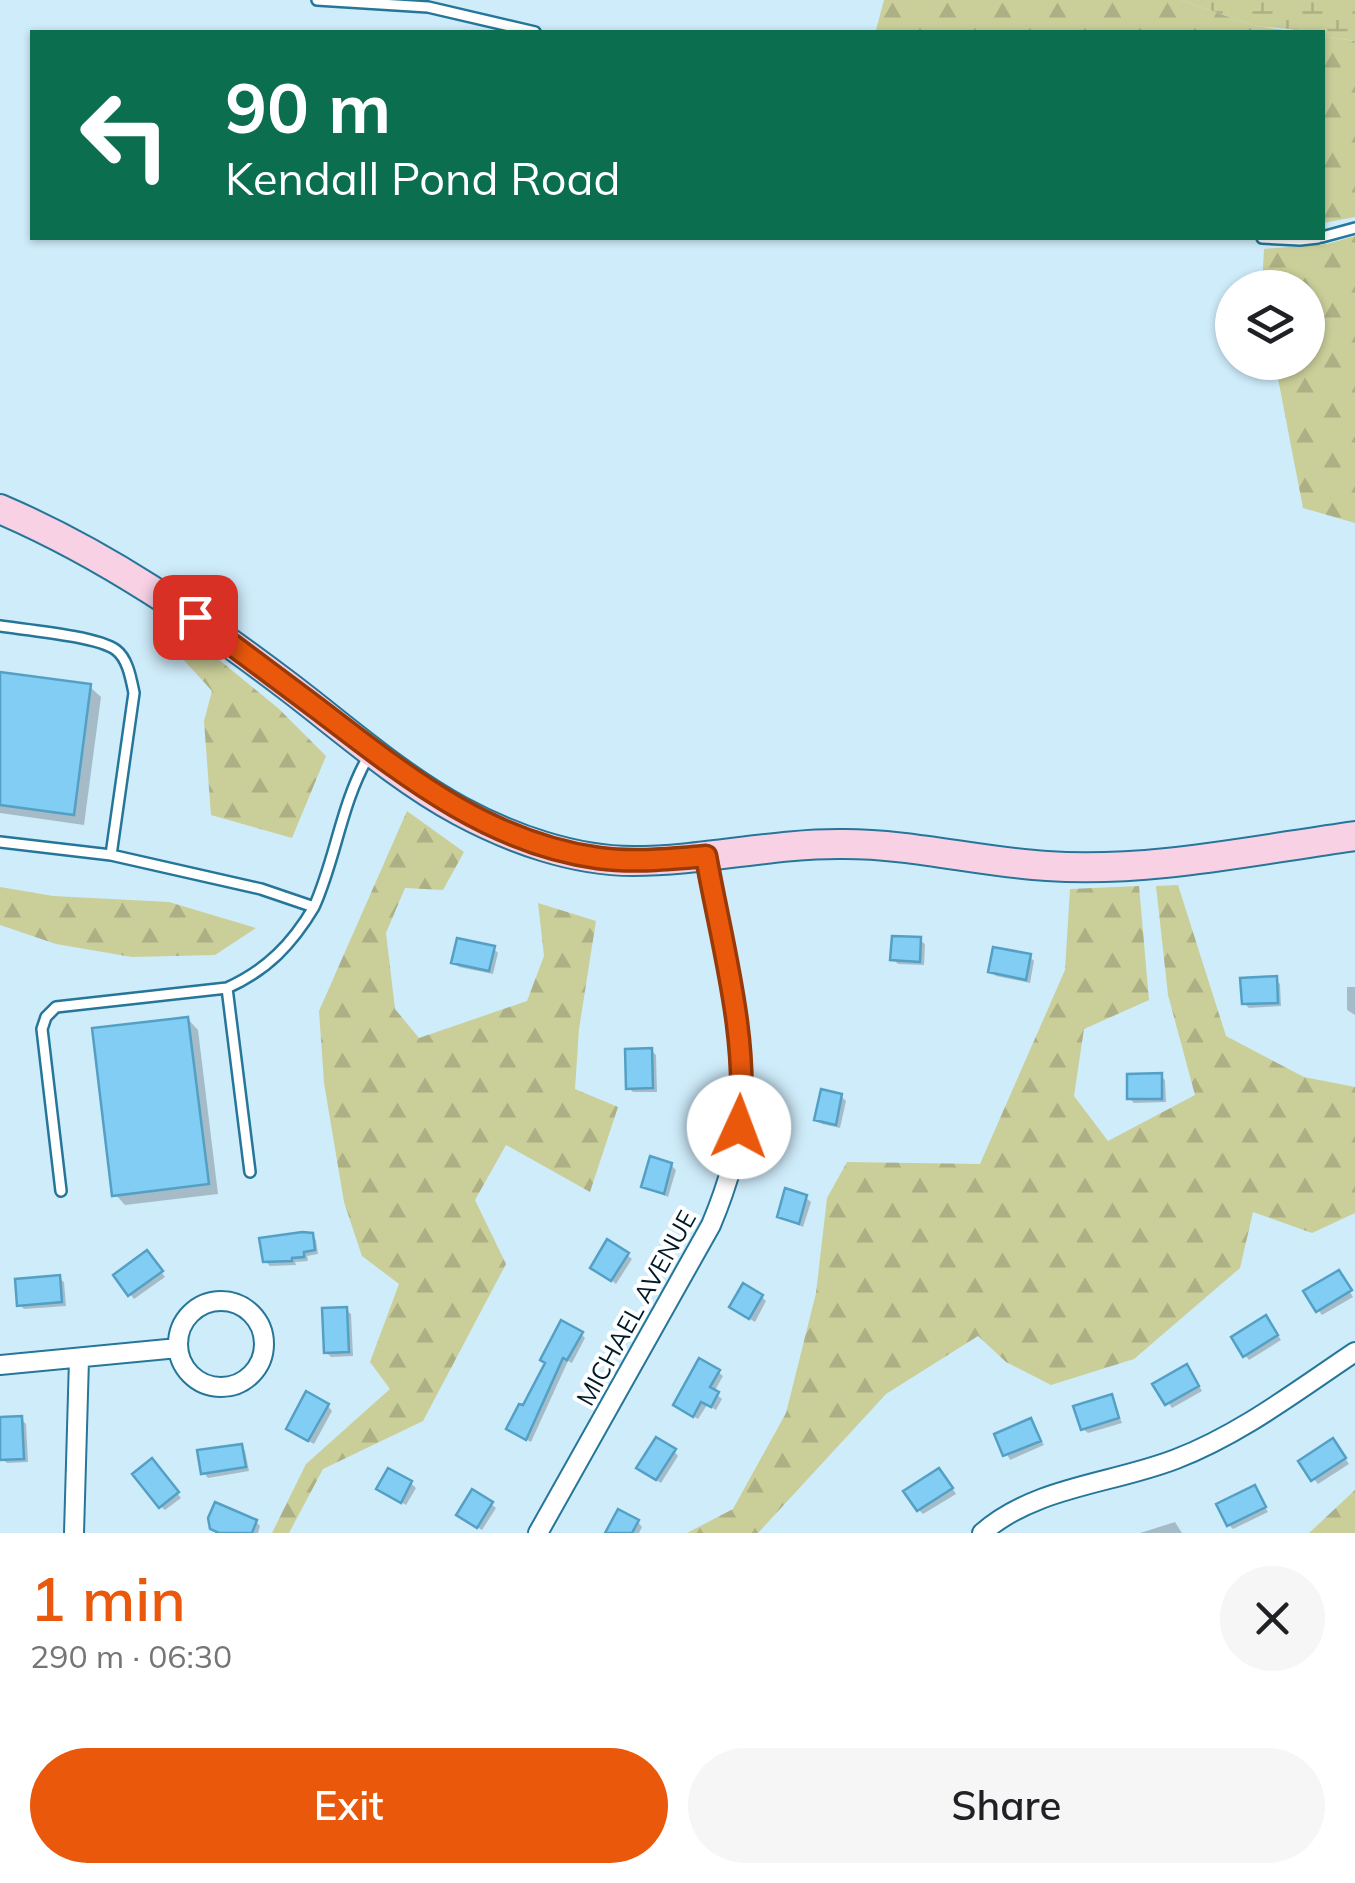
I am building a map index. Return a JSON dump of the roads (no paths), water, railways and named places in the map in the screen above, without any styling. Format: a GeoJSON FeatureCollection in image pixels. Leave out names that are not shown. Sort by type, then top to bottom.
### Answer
{"type":"FeatureCollection","features":[{"type":"Feature","properties":{"kind":"street"},"geometry":{"type":"LineString","coordinates":[[0,509],[137,579],[195,617],[456,809],[525,840],[598,858],[632,861],[841,844],[886,845],[1046,866],[1114,867],[1355,836]]}},
{"type":"Feature","properties":{"kind":"street","name":"MICHAEL AVENUE"},"geometry":{"type":"LineString","coordinates":[[538,1533],[711,1225],[736,1149],[742,1105],[740,1058],[706,856]]}},
{"type":"Feature","properties":{"kind":"street"},"geometry":{"type":"LineString","coordinates":[[217,1302],[248,1311],[264,1340],[262,1358],[253,1373],[238,1384],[221,1388],[196,1379],[184,1366],[178,1348],[180,1332],[188,1317],[201,1306],[217,1302]]}},
{"type":"Feature","properties":{"kind":"street"},"geometry":{"type":"LineString","coordinates":[[0,1364],[79,1360],[178,1348]]}},
{"type":"Feature","properties":{"kind":"street"},"geometry":{"type":"LineString","coordinates":[[982,1533],[1008,1514],[1038,1500],[1155,1466],[1200,1448],[1264,1412],[1355,1352]]}},
{"type":"Feature","properties":{"kind":"street"},"geometry":{"type":"LineString","coordinates":[[74,1533],[79,1360]]}},
{"type":"Feature","properties":{"kind":"lane"},"geometry":{"type":"LineString","coordinates":[[317,0],[428,7],[526,30]]}},
{"type":"Feature","properties":{"kind":"lane"},"geometry":{"type":"LineString","coordinates":[[1325,236],[1355,228]]}},
{"type":"Feature","properties":{"kind":"lane"},"geometry":{"type":"LineString","coordinates":[[0,626],[97,642],[118,651],[130,672],[134,693],[110,855]]}},
{"type":"Feature","properties":{"kind":"lane"},"geometry":{"type":"LineString","coordinates":[[61,1191],[42,1029],[46,1017],[56,1007],[227,988],[283,952],[324,886],[348,796],[372,750]]}},
{"type":"Feature","properties":{"kind":"lane"},"geometry":{"type":"LineString","coordinates":[[0,842],[110,855],[262,888],[314,907]]}},
{"type":"Feature","properties":{"kind":"lane"},"geometry":{"type":"LineString","coordinates":[[227,988],[250,1172]]}}]}
